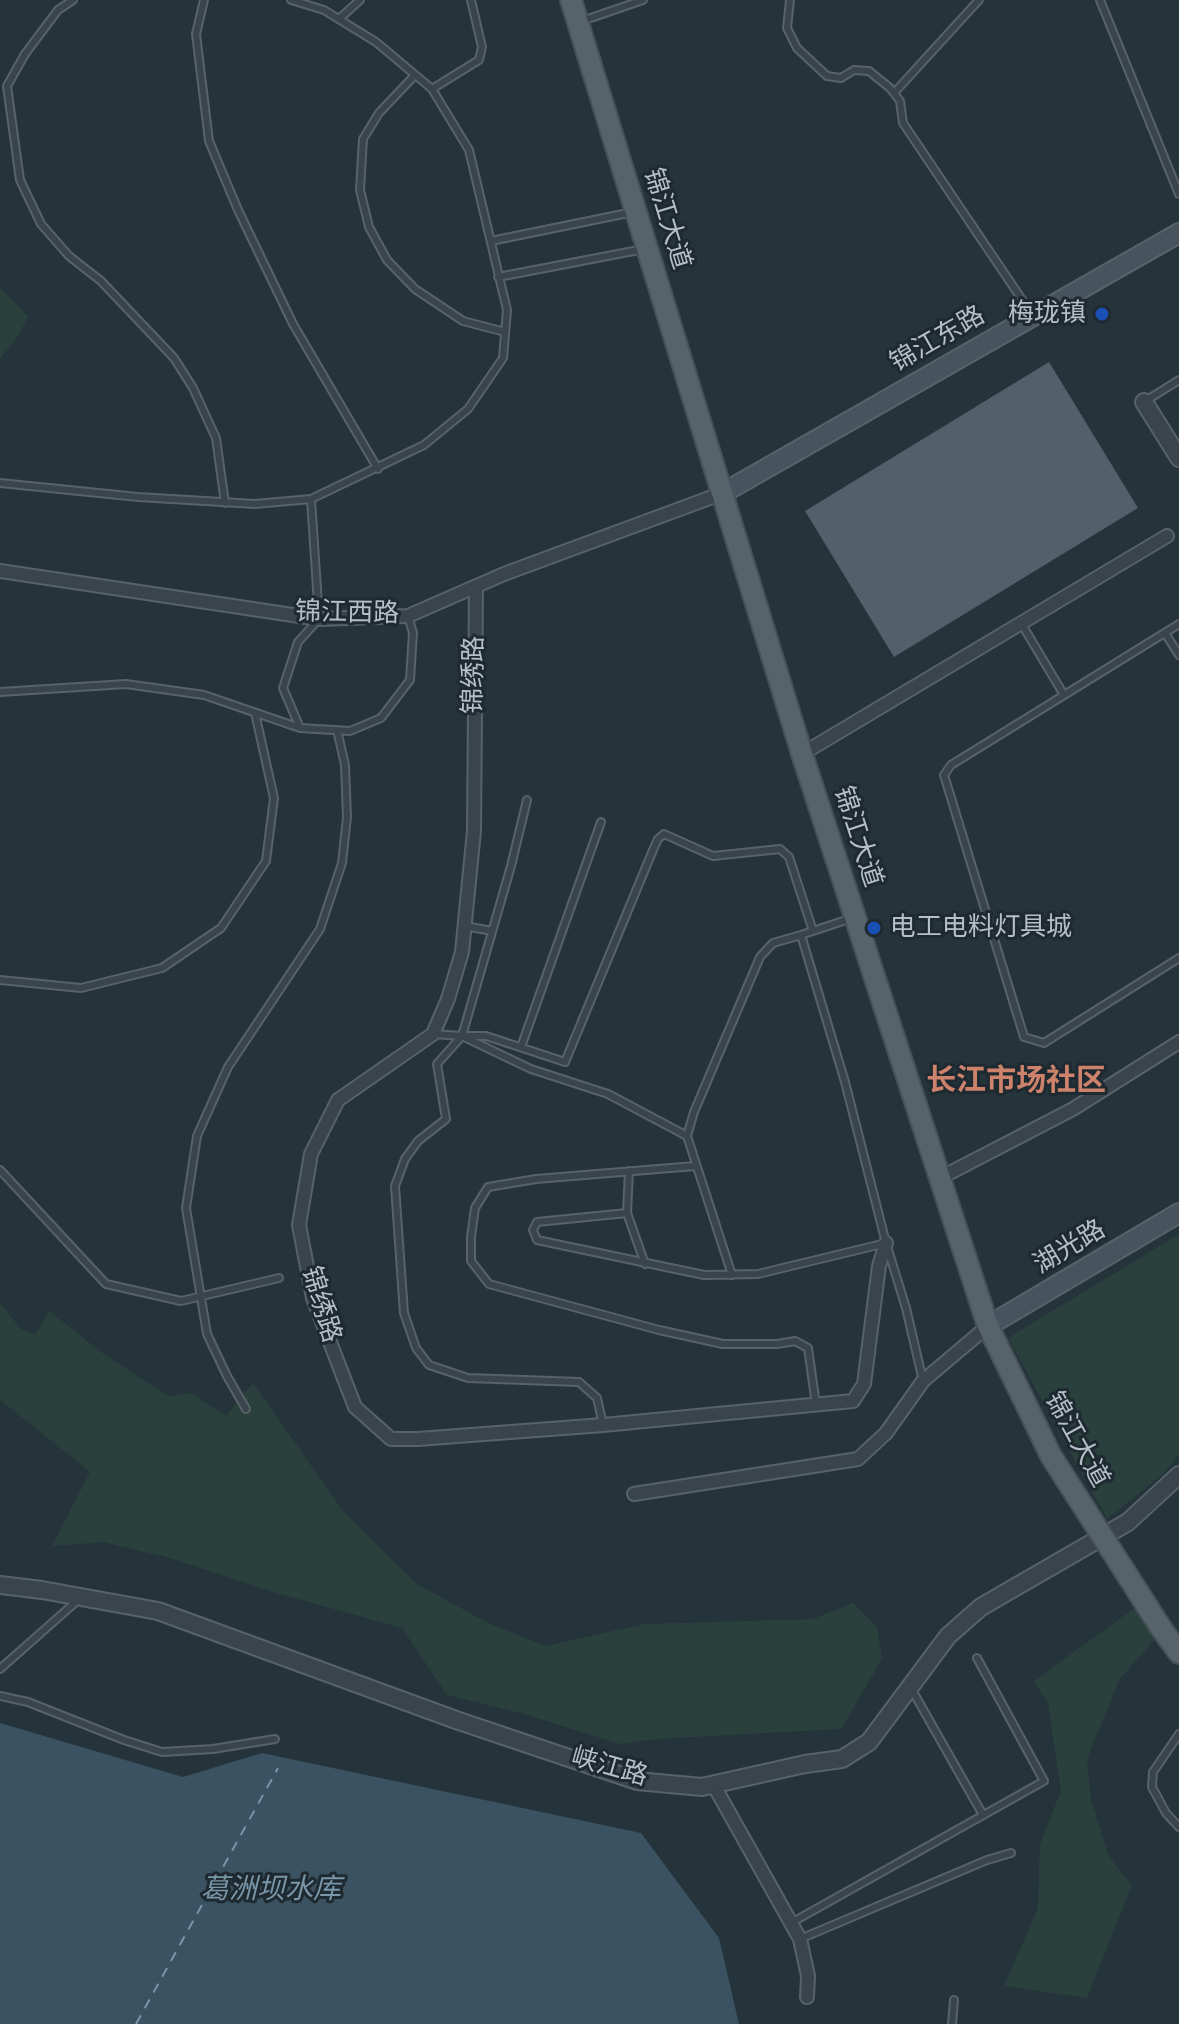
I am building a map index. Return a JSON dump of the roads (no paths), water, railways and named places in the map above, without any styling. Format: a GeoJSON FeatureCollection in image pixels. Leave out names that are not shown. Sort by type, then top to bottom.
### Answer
{"type":"FeatureCollection","features":[{"type":"Feature","properties":{"kind":"main road","name":"锦江大道"},"geometry":{"type":"LineString","coordinates":[[571,0],[802,754],[988,1326],[1051,1456],[1179,1653]]}},
{"type":"Feature","properties":{"kind":"main road","name":"锦江东路"},"geometry":{"type":"LineString","coordinates":[[723,493],[1179,233]]}},
{"type":"Feature","properties":{"kind":"main road","name":"湖光路"},"geometry":{"type":"LineString","coordinates":[[988,1326],[1179,1213]]}},
{"type":"Feature","properties":{"kind":"street"},"geometry":{"type":"LineString","coordinates":[[1144,402],[1179,458]]}},
{"type":"Feature","properties":{"kind":"street","name":"锦江西路"},"geometry":{"type":"LineString","coordinates":[[0,571],[319,619],[408,616],[723,493]]}},
{"type":"Feature","properties":{"kind":"street"},"geometry":{"type":"LineString","coordinates":[[802,754],[1167,536]]}},
{"type":"Feature","properties":{"kind":"street","name":"锦绣路"},"geometry":{"type":"LineString","coordinates":[[476,587],[474,831],[459,964],[433,1034],[338,1100],[311,1154],[299,1225],[313,1298],[355,1407],[391,1439],[603,1425],[853,1401],[864,1384],[879,1266],[886,1243]]}},
{"type":"Feature","properties":{"kind":"street"},"geometry":{"type":"LineString","coordinates":[[940,1178],[1073,1109],[1179,1042]]}},
{"type":"Feature","properties":{"kind":"street"},"geometry":{"type":"LineString","coordinates":[[634,1494],[858,1459],[886,1433],[923,1381],[988,1326]]}},
{"type":"Feature","properties":{"kind":"street","name":"峡江路"},"geometry":{"type":"LineString","coordinates":[[0,1585],[158,1611],[456,1720],[637,1781],[702,1787],[842,1759],[869,1742],[948,1636],[981,1607],[1128,1522],[1179,1475]]}},
{"type":"Feature","properties":{"kind":"street"},"geometry":{"type":"LineString","coordinates":[[713,1784],[800,1939],[808,1976],[807,1997]]}},
{"type":"Feature","properties":{"kind":"lane"},"geometry":{"type":"LineString","coordinates":[[73,0],[58,10],[25,54],[7,86],[20,180],[41,224],[69,256],[101,281],[180,368],[216,438],[225,503]]}},
{"type":"Feature","properties":{"kind":"lane"},"geometry":{"type":"LineString","coordinates":[[204,0],[196,34],[209,141],[238,210],[293,324],[378,469]]}},
{"type":"Feature","properties":{"kind":"lane"},"geometry":{"type":"LineString","coordinates":[[0,483],[225,503],[311,499],[424,445],[468,409],[503,358],[507,310],[469,150],[432,89],[376,42],[324,10],[291,0]]}},
{"type":"Feature","properties":{"kind":"lane"},"geometry":{"type":"LineString","coordinates":[[339,19],[360,0]]}},
{"type":"Feature","properties":{"kind":"lane"},"geometry":{"type":"LineString","coordinates":[[432,89],[479,60],[482,47],[471,0]]}},
{"type":"Feature","properties":{"kind":"lane"},"geometry":{"type":"LineString","coordinates":[[578,22],[643,0]]}},
{"type":"Feature","properties":{"kind":"lane"},"geometry":{"type":"LineString","coordinates":[[790,0],[787,28],[797,48],[827,76],[841,78],[854,70],[869,71],[894,93],[900,101],[903,123],[1033,316]]}},
{"type":"Feature","properties":{"kind":"lane"},"geometry":{"type":"LineString","coordinates":[[894,93],[979,0]]}},
{"type":"Feature","properties":{"kind":"lane"},"geometry":{"type":"LineString","coordinates":[[1100,0],[1179,194]]}},
{"type":"Feature","properties":{"kind":"lane"},"geometry":{"type":"LineString","coordinates":[[415,75],[379,113],[363,139],[360,190],[369,227],[387,260],[415,289],[463,321],[505,332]]}},
{"type":"Feature","properties":{"kind":"lane"},"geometry":{"type":"LineString","coordinates":[[491,241],[636,211]]}},
{"type":"Feature","properties":{"kind":"lane"},"geometry":{"type":"LineString","coordinates":[[498,277],[648,249]]}},
{"type":"Feature","properties":{"kind":"lane"},"geometry":{"type":"LineString","coordinates":[[1144,402],[1179,380]]}},
{"type":"Feature","properties":{"kind":"lane"},"geometry":{"type":"LineString","coordinates":[[300,728],[283,688],[298,642],[319,619],[311,499]]}},
{"type":"Feature","properties":{"kind":"lane"},"geometry":{"type":"LineString","coordinates":[[0,692],[126,684],[204,695],[300,728],[350,731],[381,718],[410,680],[413,633],[408,616]]}},
{"type":"Feature","properties":{"kind":"lane"},"geometry":{"type":"LineString","coordinates":[[1021,623],[1064,695]]}},
{"type":"Feature","properties":{"kind":"lane"},"geometry":{"type":"LineString","coordinates":[[1179,624],[951,765],[944,775],[1024,1037],[1044,1043],[1179,958]]}},
{"type":"Feature","properties":{"kind":"lane"},"geometry":{"type":"LineString","coordinates":[[1165,633],[1179,655]]}},
{"type":"Feature","properties":{"kind":"lane"},"geometry":{"type":"LineString","coordinates":[[0,980],[81,988],[162,968],[221,928],[266,861],[274,798],[255,713]]}},
{"type":"Feature","properties":{"kind":"lane"},"geometry":{"type":"LineString","coordinates":[[246,1409],[207,1334],[186,1208],[197,1136],[228,1067],[320,929],[342,863],[347,817],[345,765],[337,730]]}},
{"type":"Feature","properties":{"kind":"lane"},"geometry":{"type":"LineString","coordinates":[[527,800],[462,1036],[437,1064],[446,1119],[418,1141],[405,1159],[395,1186],[404,1313],[416,1348],[429,1365],[468,1378],[579,1382],[597,1398],[603,1425]]}},
{"type":"Feature","properties":{"kind":"lane"},"geometry":{"type":"LineString","coordinates":[[521,1047],[601,822]]}},
{"type":"Feature","properties":{"kind":"lane"},"geometry":{"type":"LineString","coordinates":[[433,1034],[486,1036],[565,1062],[653,850],[664,834],[713,856],[780,849],[789,857],[813,931]]}},
{"type":"Feature","properties":{"kind":"lane"},"geometry":{"type":"LineString","coordinates":[[732,1275],[687,1136],[694,1112],[760,957],[773,943],[855,917]]}},
{"type":"Feature","properties":{"kind":"lane"},"geometry":{"type":"LineString","coordinates":[[465,926],[492,931]]}},
{"type":"Feature","properties":{"kind":"lane"},"geometry":{"type":"LineString","coordinates":[[801,935],[845,1082],[923,1381]]}},
{"type":"Feature","properties":{"kind":"lane"},"geometry":{"type":"LineString","coordinates":[[462,1036],[531,1069],[608,1094],[687,1136]]}},
{"type":"Feature","properties":{"kind":"lane"},"geometry":{"type":"LineString","coordinates":[[695,1166],[536,1179],[488,1187],[475,1208],[471,1261],[489,1284],[659,1330],[723,1344],[795,1341],[808,1348],[816,1405]]}},
{"type":"Feature","properties":{"kind":"lane"},"geometry":{"type":"LineString","coordinates":[[0,1170],[106,1284],[181,1301],[279,1278]]}},
{"type":"Feature","properties":{"kind":"lane"},"geometry":{"type":"LineString","coordinates":[[629,1171],[627,1213],[645,1264]]}},
{"type":"Feature","properties":{"kind":"lane"},"geometry":{"type":"LineString","coordinates":[[627,1213],[537,1222],[533,1230],[537,1240],[704,1275],[758,1274],[886,1243]]}},
{"type":"Feature","properties":{"kind":"lane"},"geometry":{"type":"LineString","coordinates":[[0,1669],[82,1597]]}},
{"type":"Feature","properties":{"kind":"lane"},"geometry":{"type":"LineString","coordinates":[[791,1923],[1044,1781],[977,1658]]}},
{"type":"Feature","properties":{"kind":"lane"},"geometry":{"type":"LineString","coordinates":[[911,1688],[983,1815]]}},
{"type":"Feature","properties":{"kind":"lane"},"geometry":{"type":"LineString","coordinates":[[0,1696],[28,1702],[162,1752],[213,1749],[275,1739]]}},
{"type":"Feature","properties":{"kind":"lane"},"geometry":{"type":"LineString","coordinates":[[1179,1734],[1153,1772],[1152,1787],[1166,1813],[1179,1827]]}},
{"type":"Feature","properties":{"kind":"lane"},"geometry":{"type":"LineString","coordinates":[[800,1939],[987,1860],[1011,1853]]}},
{"type":"Feature","properties":{"kind":"lane"},"geometry":{"type":"LineString","coordinates":[[952,2024],[954,2000]]}},
{"type":"Feature","properties":{"kind":"water","name":"葛洲坝水库"},"geometry":{"type":"Polygon","coordinates":[[[0,1723],[183,1777],[262,1753],[641,1833],[719,1938],[739,2024],[0,2024],[0,1723]]]}},
{"type":"Feature","properties":{"kind":"place","name":"梅珑镇"},"geometry":{"type":"Point","coordinates":[1102,314]}},
{"type":"Feature","properties":{"kind":"place","name":"电工电料灯具城"},"geometry":{"type":"Point","coordinates":[874,928]}},
{"type":"Feature","properties":{"kind":"district","name":"长江市场社区"},"geometry":{"type":"Point","coordinates":[1016,1082]}}]}
